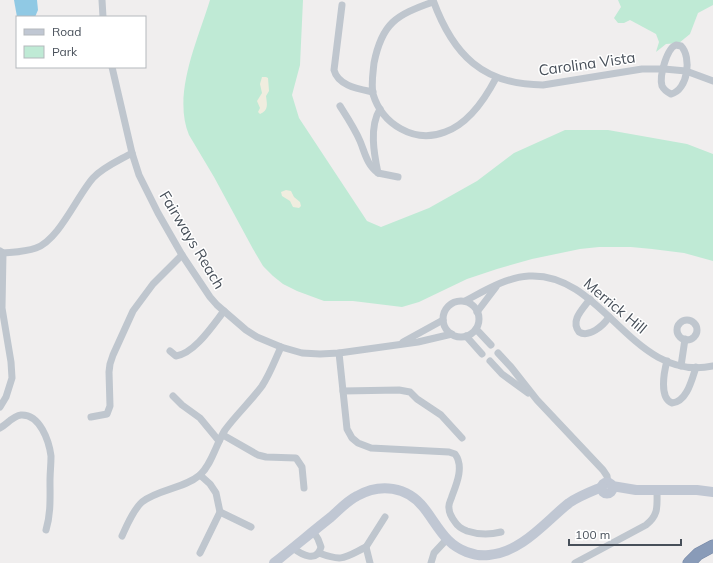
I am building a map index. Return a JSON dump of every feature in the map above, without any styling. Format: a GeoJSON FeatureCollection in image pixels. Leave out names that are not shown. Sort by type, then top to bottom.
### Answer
{"type":"FeatureCollection","features":[{"type":"Feature","properties":{"kind":"highway"},"geometry":{"type":"LineString","coordinates":[[690,563],[698,554],[713,546]]}},
{"type":"Feature","properties":{"kind":"highway"},"geometry":{"type":"LineString","coordinates":[[690,563],[713,552]]}},
{"type":"Feature","properties":{"kind":"street"},"geometry":{"type":"LineString","coordinates":[[102,0],[103,16]]}},
{"type":"Feature","properties":{"kind":"street"},"geometry":{"type":"LineString","coordinates":[[433,1],[400,16],[392,22],[381,37],[372,76],[373,92],[380,109],[387,118],[404,131],[415,135],[425,136],[444,133],[460,124],[467,118],[489,91],[496,78]]}},
{"type":"Feature","properties":{"kind":"street","name":"Carolina Vista"},"geometry":{"type":"LineString","coordinates":[[433,1],[453,41],[461,52],[471,62],[496,78],[527,85],[543,85],[642,69],[664,69],[686,71],[713,81]]}},
{"type":"Feature","properties":{"kind":"street"},"geometry":{"type":"LineString","coordinates":[[342,5],[334,70],[335,75],[347,85],[360,90],[373,92]]}},
{"type":"Feature","properties":{"kind":"street"},"geometry":{"type":"LineString","coordinates":[[681,46],[686,52],[686,71],[682,87],[678,92],[671,94],[662,87],[664,69],[668,53],[672,47],[681,46]]}},
{"type":"Feature","properties":{"kind":"street","name":"Fairways Reach"},"geometry":{"type":"LineString","coordinates":[[112,68],[132,153],[139,174],[158,213],[182,255],[210,297],[224,312],[246,330],[257,338],[281,347],[302,353],[320,354],[339,353],[418,342],[452,334],[461,337],[466,336]]}},
{"type":"Feature","properties":{"kind":"street"},"geometry":{"type":"LineString","coordinates":[[340,106],[360,141],[372,169],[378,173],[398,177]]}},
{"type":"Feature","properties":{"kind":"street"},"geometry":{"type":"LineString","coordinates":[[378,173],[374,155],[374,130],[376,115],[380,109]]}},
{"type":"Feature","properties":{"kind":"street"},"geometry":{"type":"LineString","coordinates":[[0,407],[8,392],[12,378],[11,362],[2,308],[1,252],[25,251],[38,248],[45,244],[54,236],[94,176],[132,153]]}},
{"type":"Feature","properties":{"kind":"street"},"geometry":{"type":"LineString","coordinates":[[91,417],[107,414],[110,406],[110,364],[134,312],[145,293],[182,255]]}},
{"type":"Feature","properties":{"kind":"street","name":"Merrick Hill"},"geometry":{"type":"LineString","coordinates":[[464,301],[497,285],[514,279],[529,276],[547,277],[568,285],[590,299],[608,318],[637,343],[654,355],[681,366],[713,366]]}},
{"type":"Feature","properties":{"kind":"street"},"geometry":{"type":"LineString","coordinates":[[477,312],[497,285]]}},
{"type":"Feature","properties":{"kind":"street"},"geometry":{"type":"LineString","coordinates":[[590,299],[576,321],[576,327],[579,332],[585,334],[592,331],[605,322],[608,318]]}},
{"type":"Feature","properties":{"kind":"street"},"geometry":{"type":"LineString","coordinates":[[452,334],[444,326],[443,320],[445,310],[454,302],[464,301],[470,303],[477,312],[479,320],[476,329],[466,336],[482,354]]}},
{"type":"Feature","properties":{"kind":"street"},"geometry":{"type":"LineString","coordinates":[[170,351],[176,356],[181,355],[196,345],[210,331],[224,312]]}},
{"type":"Feature","properties":{"kind":"street","name":"Fairways Reach"},"geometry":{"type":"LineString","coordinates":[[400,344],[443,320]]}},
{"type":"Feature","properties":{"kind":"street"},"geometry":{"type":"LineString","coordinates":[[476,329],[491,345]]}},
{"type":"Feature","properties":{"kind":"street"},"geometry":{"type":"LineString","coordinates":[[681,366],[685,339]]}},
{"type":"Feature","properties":{"kind":"street"},"geometry":{"type":"LineString","coordinates":[[122,536],[138,506],[142,502],[157,494],[181,486],[204,470],[221,438],[268,376],[281,347]]}},
{"type":"Feature","properties":{"kind":"street"},"geometry":{"type":"LineString","coordinates":[[339,353],[347,429],[352,438],[358,443],[371,448],[453,453],[457,457],[459,467],[458,477],[449,504],[449,514],[458,527],[474,534],[483,535],[501,532]]}},
{"type":"Feature","properties":{"kind":"street"},"geometry":{"type":"LineString","coordinates":[[498,353],[537,400],[603,470],[607,487]]}},
{"type":"Feature","properties":{"kind":"street"},"geometry":{"type":"LineString","coordinates":[[490,361],[502,374],[537,400]]}},
{"type":"Feature","properties":{"kind":"street"},"geometry":{"type":"LineString","coordinates":[[666,361],[664,371],[665,396],[666,400],[672,403],[682,398],[696,367]]}},
{"type":"Feature","properties":{"kind":"street"},"geometry":{"type":"LineString","coordinates":[[343,391],[399,390],[410,392],[417,399],[441,415],[462,438]]}},
{"type":"Feature","properties":{"kind":"street"},"geometry":{"type":"LineString","coordinates":[[173,396],[182,405],[200,418],[221,438],[262,456],[296,458],[302,466],[304,488]]}},
{"type":"Feature","properties":{"kind":"street"},"geometry":{"type":"LineString","coordinates":[[0,428],[17,416],[22,415],[33,419],[43,430],[50,456],[51,509],[46,530]]}},
{"type":"Feature","properties":{"kind":"street"},"geometry":{"type":"LineString","coordinates":[[200,474],[210,484],[216,493],[220,512],[200,553]]}},
{"type":"Feature","properties":{"kind":"street"},"geometry":{"type":"LineString","coordinates":[[274,563],[355,496],[384,487],[404,491],[413,496],[447,539],[465,551],[477,555],[498,554],[519,545],[570,503],[586,494],[607,487],[657,491],[697,490],[713,492]]}},
{"type":"Feature","properties":{"kind":"street"},"geometry":{"type":"LineString","coordinates":[[576,563],[651,521],[656,512],[657,491]]}},
{"type":"Feature","properties":{"kind":"street"},"geometry":{"type":"LineString","coordinates":[[220,512],[252,527]]}},
{"type":"Feature","properties":{"kind":"street"},"geometry":{"type":"LineString","coordinates":[[319,552],[338,559],[366,547],[385,517]]}},
{"type":"Feature","properties":{"kind":"street"},"geometry":{"type":"LineString","coordinates":[[293,548],[308,558],[314,557],[319,552],[321,547],[313,531]]}},
{"type":"Feature","properties":{"kind":"street"},"geometry":{"type":"LineString","coordinates":[[431,563],[434,553],[447,539]]}},
{"type":"Feature","properties":{"kind":"street"},"geometry":{"type":"LineString","coordinates":[[366,547],[370,563]]}},
{"type":"Feature","properties":{"kind":"green space"},"geometry":{"type":"Polygon","coordinates":[[[210,0],[303,0],[300,65],[292,95],[299,118],[367,221],[381,227],[429,208],[477,181],[514,153],[565,130],[608,130],[687,144],[713,154],[713,261],[684,253],[631,247],[599,247],[580,249],[532,259],[497,269],[467,279],[419,302],[402,307],[353,301],[324,301],[283,284],[263,266],[189,135],[183,102],[185,85],[194,49],[210,0]]]}},
{"type":"Feature","properties":{"kind":"green space"},"geometry":{"type":"Polygon","coordinates":[[[618,0],[713,0],[713,5],[698,13],[690,34],[679,43],[666,44],[656,52],[659,42],[656,34],[630,20],[624,23],[618,23],[614,18],[621,7],[618,0]]]}},
{"type":"Feature","properties":{"kind":"sand"},"geometry":{"type":"Polygon","coordinates":[[[262,77],[268,78],[269,91],[266,96],[266,109],[260,114],[258,112],[260,108],[257,101],[262,93],[260,84],[262,77]]]}},
{"type":"Feature","properties":{"kind":"sand"},"geometry":{"type":"Polygon","coordinates":[[[286,190],[291,191],[294,197],[300,202],[301,206],[299,208],[293,207],[290,201],[282,196],[281,192],[286,190]]]}},
{"type":"Feature","properties":{"kind":"water"},"geometry":{"type":"Polygon","coordinates":[[[14,0],[37,0],[38,10],[35,16],[17,16],[14,0]]]}}]}
